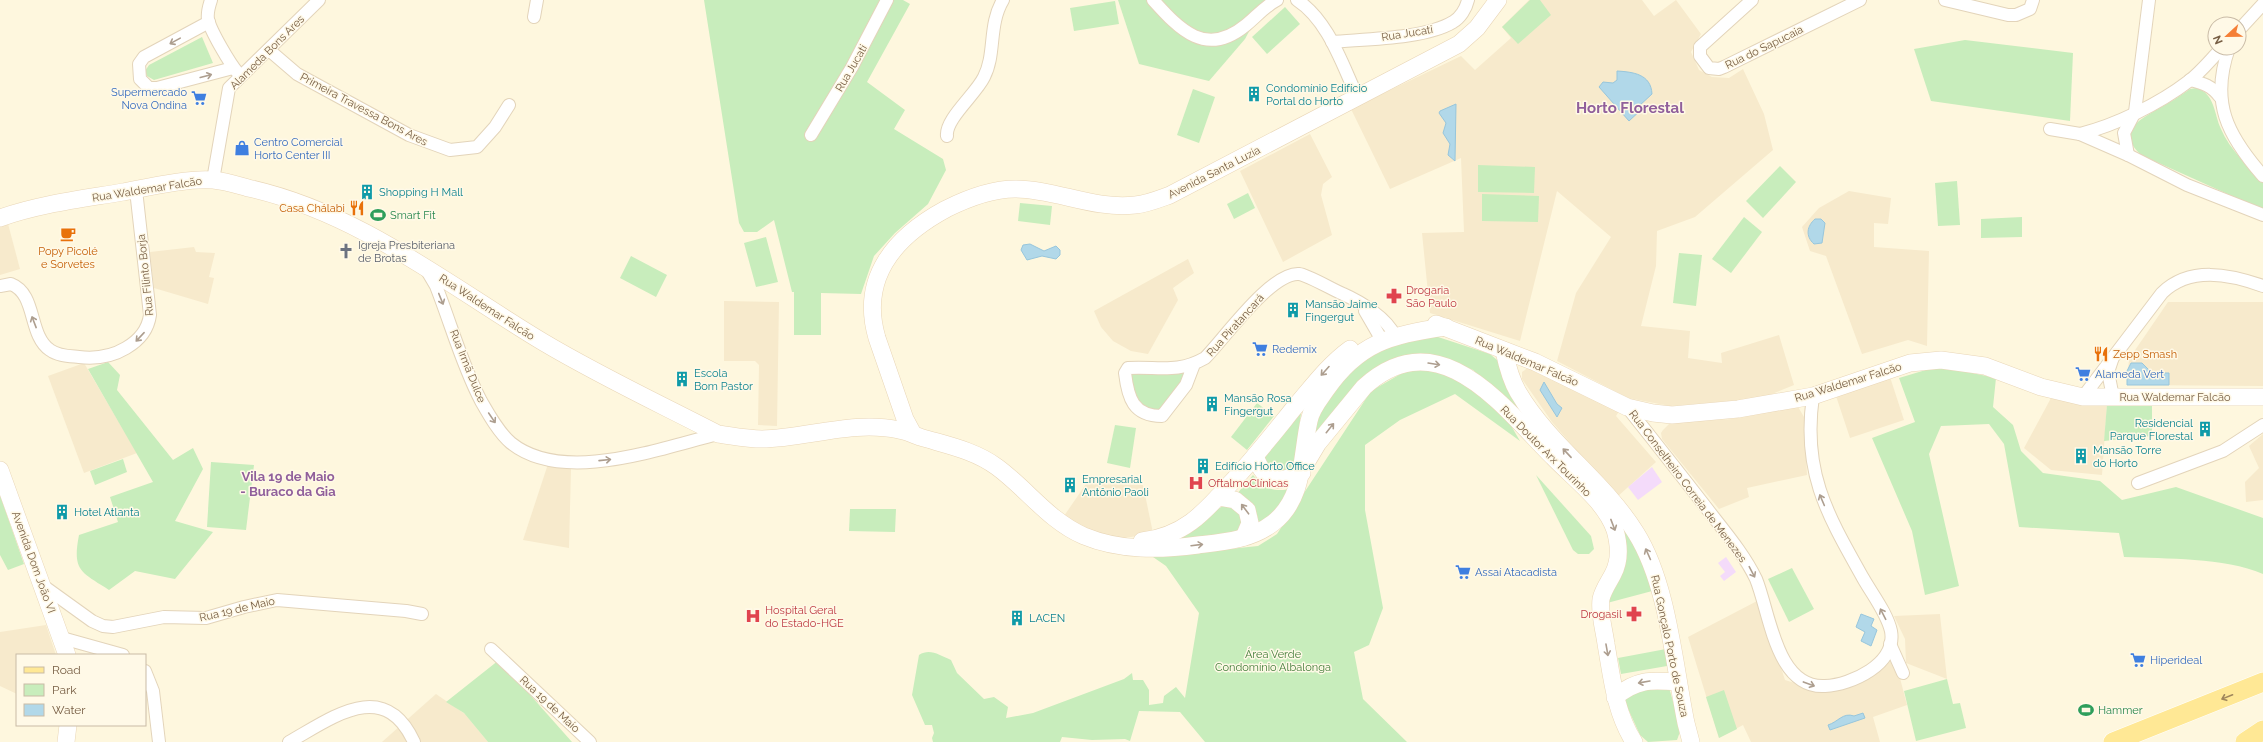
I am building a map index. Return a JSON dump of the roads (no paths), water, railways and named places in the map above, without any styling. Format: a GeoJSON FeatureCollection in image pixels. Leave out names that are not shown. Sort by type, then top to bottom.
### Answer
{"type":"FeatureCollection","features":[{"type":"Feature","properties":{"kind":"main road"},"geometry":{"type":"LineString","coordinates":[[2113,742],[2263,682]]}},
{"type":"Feature","properties":{"kind":"main road"},"geometry":{"type":"LineString","coordinates":[[2245,742],[2263,730]]}},
{"type":"Feature","properties":{"kind":"main road"},"geometry":{"type":"LineString","coordinates":[[2256,742],[2263,739]]}},
{"type":"Feature","properties":{"kind":"street"},"geometry":{"type":"LineString","coordinates":[[209,22],[144,57],[139,64],[140,79],[149,88],[157,88],[237,72],[209,22],[208,12],[211,0]]}},
{"type":"Feature","properties":{"kind":"street","name":"Alameda Bons Ares"},"geometry":{"type":"LineString","coordinates":[[213,180],[227,92],[237,72],[269,50],[319,0]]}},
{"type":"Feature","properties":{"kind":"street"},"geometry":{"type":"LineString","coordinates":[[534,17],[537,0]]}},
{"type":"Feature","properties":{"kind":"street","name":"Rua Jucati"},"geometry":{"type":"LineString","coordinates":[[812,135],[852,67],[887,0]]}},
{"type":"Feature","properties":{"kind":"street"},"geometry":{"type":"LineString","coordinates":[[947,136],[949,125],[985,76],[996,13],[1003,0]]}},
{"type":"Feature","properties":{"kind":"street"},"geometry":{"type":"LineString","coordinates":[[1153,0],[1185,32],[1197,38],[1209,40],[1233,33],[1277,0]]}},
{"type":"Feature","properties":{"kind":"street"},"geometry":{"type":"LineString","coordinates":[[1297,0],[1310,12],[1332,42],[1358,98]]}},
{"type":"Feature","properties":{"kind":"street","name":"Rua Jucati"},"geometry":{"type":"LineString","coordinates":[[1332,42],[1430,31],[1453,22],[1461,15],[1468,0]]}},
{"type":"Feature","properties":{"kind":"street","name":"Rua do Sapucaia"},"geometry":{"type":"LineString","coordinates":[[1752,0],[1700,47],[1700,56],[1709,68],[1719,69],[1724,67],[1860,0]]}},
{"type":"Feature","properties":{"kind":"street"},"geometry":{"type":"LineString","coordinates":[[1945,0],[2008,15],[2024,12],[2030,9],[2033,0]]}},
{"type":"Feature","properties":{"kind":"street"},"geometry":{"type":"LineString","coordinates":[[2128,155],[2124,133],[2135,112],[2149,0]]}},
{"type":"Feature","properties":{"kind":"street","name":"Avenida Santa Luzia"},"geometry":{"type":"LineString","coordinates":[[903,409],[874,326],[872,303],[879,274],[887,259],[908,235],[923,224],[956,204],[996,190],[1032,189],[1103,204],[1135,205],[1151,201],[1186,188],[1459,44],[1477,28],[1497,3]]}},
{"type":"Feature","properties":{"kind":"street"},"geometry":{"type":"LineString","coordinates":[[2247,21],[2263,4]]}},
{"type":"Feature","properties":{"kind":"street","name":"Primeira Travessa Bons Ares"},"geometry":{"type":"LineString","coordinates":[[269,50],[297,74],[409,135],[436,147],[450,150],[471,149],[477,147],[486,138],[509,105]]}},
{"type":"Feature","properties":{"kind":"street"},"geometry":{"type":"LineString","coordinates":[[2080,134],[2116,122],[2162,98],[2190,80],[2214,56]]}},
{"type":"Feature","properties":{"kind":"street"},"geometry":{"type":"LineString","coordinates":[[2220,97],[2221,76],[2227,56]]}},
{"type":"Feature","properties":{"kind":"street"},"geometry":{"type":"LineString","coordinates":[[2190,80],[2208,85],[2215,90],[2220,97],[2232,136],[2263,176]]}},
{"type":"Feature","properties":{"kind":"street"},"geometry":{"type":"LineString","coordinates":[[2050,129],[2080,134],[2128,155],[2187,186],[2263,215]]}},
{"type":"Feature","properties":{"kind":"street","name":"Rua Waldemar Falcão"},"geometry":{"type":"LineString","coordinates":[[0,218],[43,206],[136,190],[213,180],[280,195],[323,212],[423,264],[480,304],[546,344],[718,434],[763,439],[855,427],[886,418],[903,409],[918,430],[935,440]]}},
{"type":"Feature","properties":{"kind":"street","name":"Rua Filinto Borja"},"geometry":{"type":"LineString","coordinates":[[0,286],[11,284],[23,291],[42,342],[49,350],[58,354],[100,358],[120,352],[128,347],[146,330],[150,315],[136,190]]}},
{"type":"Feature","properties":{"kind":"street","name":"Rua Irmã Dulce"},"geometry":{"type":"LineString","coordinates":[[423,264],[436,286],[481,401],[498,428],[510,442],[521,450],[535,456],[558,461],[584,462],[614,459],[718,434]]}},
{"type":"Feature","properties":{"kind":"street"},"geometry":{"type":"LineString","coordinates":[[2083,397],[2100,372],[2114,357],[2162,293],[2178,280],[2201,275],[2218,274],[2240,278],[2263,286]]}},
{"type":"Feature","properties":{"kind":"street","name":"Rua Piratancará"},"geometry":{"type":"LineString","coordinates":[[1194,364],[1186,385],[1162,416],[1150,416],[1140,412],[1132,401],[1125,373],[1128,368],[1169,370],[1194,364],[1205,358],[1256,300],[1282,279],[1291,275],[1307,277],[1362,305],[1387,334]]}},
{"type":"Feature","properties":{"kind":"street","name":"Rua Waldemar Falcão"},"geometry":{"type":"LineString","coordinates":[[1119,545],[1154,540],[1167,536],[1194,521],[1256,456],[1330,365],[1355,346],[1387,334],[1446,327],[1524,358],[1628,407],[1653,413],[1698,414],[1775,404],[1813,396],[1905,365],[1941,360],[1985,366],[2041,387],[2083,397],[2263,397]]}},
{"type":"Feature","properties":{"kind":"street","name":"Rua Waldemar Falcão"},"geometry":{"type":"LineString","coordinates":[[855,427],[887,428],[912,432],[920,437],[935,440],[969,452],[996,466],[1068,528],[1100,541],[1119,545],[1158,549],[1219,543],[1244,537],[1266,528],[1281,516],[1302,473],[1311,411],[1329,386],[1350,362],[1387,334]]}},
{"type":"Feature","properties":{"kind":"street","name":"Rua Gonçalo Porto de Souza"},"geometry":{"type":"LineString","coordinates":[[1504,351],[1514,382],[1525,403],[1550,434],[1629,522],[1645,548],[1660,588],[1688,740]]}},
{"type":"Feature","properties":{"kind":"street"},"geometry":{"type":"LineString","coordinates":[[2113,398],[2108,372],[2114,357]]}},
{"type":"Feature","properties":{"kind":"street","name":"Rua Gonçalo Porto de Souza"},"geometry":{"type":"LineString","coordinates":[[1524,358],[1516,372],[1516,381],[1525,403]]}},
{"type":"Feature","properties":{"kind":"street","name":"Rua Doutor Arx Tourinho"},"geometry":{"type":"LineString","coordinates":[[1302,473],[1310,456],[1327,432],[1364,387],[1383,373],[1408,364],[1433,363],[1458,370],[1470,378],[1593,498],[1610,519],[1615,531],[1618,553],[1614,573],[1601,597],[1601,614],[1615,697],[1623,723],[1634,742]]}},
{"type":"Feature","properties":{"kind":"street"},"geometry":{"type":"LineString","coordinates":[[1813,396],[1810,450],[1820,496],[1843,543],[1885,617],[1891,632],[1890,644],[1903,673]]}},
{"type":"Feature","properties":{"kind":"street","name":"Rua Conselheiro Correia de Menezes"},"geometry":{"type":"LineString","coordinates":[[1628,407],[1746,561],[1762,594],[1786,666],[1799,680],[1816,686],[1837,685],[1852,679],[1878,663],[1886,656],[1890,644]]}},
{"type":"Feature","properties":{"kind":"street"},"geometry":{"type":"LineString","coordinates":[[903,409],[905,420],[912,432]]}},
{"type":"Feature","properties":{"kind":"street"},"geometry":{"type":"LineString","coordinates":[[2138,483],[2223,451],[2263,425]]}},
{"type":"Feature","properties":{"kind":"street"},"geometry":{"type":"LineString","coordinates":[[1256,456],[1261,470],[1273,479],[1287,479],[1302,473]]}},
{"type":"Feature","properties":{"kind":"street","name":"Avenida Dom João VI"},"geometry":{"type":"LineString","coordinates":[[0,470],[67,654]]}},
{"type":"Feature","properties":{"kind":"street"},"geometry":{"type":"LineString","coordinates":[[1218,497],[1235,500],[1247,510],[1250,524],[1244,537]]}},
{"type":"Feature","properties":{"kind":"street","name":"Rua 19 de Maio"},"geometry":{"type":"LineString","coordinates":[[42,585],[92,621],[103,626],[113,627],[164,617],[206,618],[277,600],[406,611],[422,614]]}},
{"type":"Feature","properties":{"kind":"street"},"geometry":{"type":"LineString","coordinates":[[62,638],[119,654]]}},
{"type":"Feature","properties":{"kind":"street","name":"Rua 19 de Maio"},"geometry":{"type":"LineString","coordinates":[[492,649],[590,742]]}},
{"type":"Feature","properties":{"kind":"street"},"geometry":{"type":"LineString","coordinates":[[146,674],[153,691],[159,742]]}},
{"type":"Feature","properties":{"kind":"street"},"geometry":{"type":"LineString","coordinates":[[1615,697],[1636,683],[1654,680],[1678,682]]}},
{"type":"Feature","properties":{"kind":"street"},"geometry":{"type":"LineString","coordinates":[[289,742],[351,709],[367,706],[390,711],[403,723],[414,742]]}},
{"type":"Feature","properties":{"kind":"street"},"geometry":{"type":"LineString","coordinates":[[66,742],[68,726]]}},
{"type":"Feature","properties":{"kind":"water"},"geometry":{"type":"Polygon","coordinates":[[[1617,71],[1640,75],[1645,78],[1651,87],[1652,94],[1639,106],[1642,109],[1629,121],[1599,87],[1603,82],[1613,83],[1617,80],[1617,71]]]}},
{"type":"Feature","properties":{"kind":"water"},"geometry":{"type":"Polygon","coordinates":[[[1456,104],[1455,161],[1448,155],[1450,144],[1443,133],[1446,123],[1439,113],[1440,111],[1456,104]]]}},
{"type":"Feature","properties":{"kind":"water"},"geometry":{"type":"Polygon","coordinates":[[[1815,219],[1821,219],[1825,223],[1822,243],[1814,244],[1809,238],[1808,231],[1810,225],[1815,219]]]}},
{"type":"Feature","properties":{"kind":"water"},"geometry":{"type":"Polygon","coordinates":[[[1030,244],[1044,251],[1056,246],[1060,250],[1060,255],[1056,259],[1042,256],[1027,260],[1021,250],[1023,245],[1030,244]]]}},
{"type":"Feature","properties":{"kind":"water"},"geometry":{"type":"Polygon","coordinates":[[[2131,363],[2142,363],[2152,373],[2169,373],[2169,385],[2127,385],[2127,371],[2131,363]]]}},
{"type":"Feature","properties":{"kind":"water"},"geometry":{"type":"Polygon","coordinates":[[[1544,382],[1557,404],[1562,408],[1557,417],[1540,390],[1544,382]]]}},
{"type":"Feature","properties":{"kind":"water"},"geometry":{"type":"Polygon","coordinates":[[[1861,614],[1874,619],[1871,626],[1877,630],[1871,646],[1861,641],[1865,632],[1856,627],[1861,614]]]}},
{"type":"Feature","properties":{"kind":"water"},"geometry":{"type":"Polygon","coordinates":[[[1863,713],[1865,718],[1830,730],[1828,725],[1844,716],[1854,716],[1863,713]]]}},
{"type":"Feature","properties":{"kind":"place","name":"Condomínio Edifício Portal do Horto"},"geometry":{"type":"Point","coordinates":[1254,94]}},
{"type":"Feature","properties":{"kind":"place","name":"Supermercado Nova Ondina"},"geometry":{"type":"Point","coordinates":[199,98]}},
{"type":"Feature","properties":{"kind":"place","name":"Centro Comercial Horto Center III"},"geometry":{"type":"Point","coordinates":[242,148]}},
{"type":"Feature","properties":{"kind":"place","name":"Shopping H Mall"},"geometry":{"type":"Point","coordinates":[367,192]}},
{"type":"Feature","properties":{"kind":"place","name":"Casa Chálabi"},"geometry":{"type":"Point","coordinates":[357,208]}},
{"type":"Feature","properties":{"kind":"place","name":"Smart Fit"},"geometry":{"type":"Point","coordinates":[378,215]}},
{"type":"Feature","properties":{"kind":"place","name":"Popy Picolé e Sorvetes"},"geometry":{"type":"Point","coordinates":[68,234]}},
{"type":"Feature","properties":{"kind":"place","name":"Igreja Presbiteriana de Brotas"},"geometry":{"type":"Point","coordinates":[346,251]}},
{"type":"Feature","properties":{"kind":"place","name":"Drogaria São Paulo"},"geometry":{"type":"Point","coordinates":[1394,296]}},
{"type":"Feature","properties":{"kind":"place","name":"Mansão Jaime Fingergut"},"geometry":{"type":"Point","coordinates":[1293,310]}},
{"type":"Feature","properties":{"kind":"place","name":"Redemix"},"geometry":{"type":"Point","coordinates":[1260,349]}},
{"type":"Feature","properties":{"kind":"place","name":"Zepp Smash"},"geometry":{"type":"Point","coordinates":[2101,354]}},
{"type":"Feature","properties":{"kind":"place","name":"Alameda Vert"},"geometry":{"type":"Point","coordinates":[2083,374]}},
{"type":"Feature","properties":{"kind":"place","name":"Escola Bom Pastor"},"geometry":{"type":"Point","coordinates":[682,379]}},
{"type":"Feature","properties":{"kind":"place","name":"Mansão Rosa Fingergut"},"geometry":{"type":"Point","coordinates":[1212,404]}},
{"type":"Feature","properties":{"kind":"place","name":"Residencial Parque Florestal"},"geometry":{"type":"Point","coordinates":[2205,429]}},
{"type":"Feature","properties":{"kind":"place","name":"Mansão Torre do Horto"},"geometry":{"type":"Point","coordinates":[2081,456]}},
{"type":"Feature","properties":{"kind":"place","name":"Edifício Horto Office"},"geometry":{"type":"Point","coordinates":[1203,466]}},
{"type":"Feature","properties":{"kind":"place","name":"OftalmoClínicas"},"geometry":{"type":"Point","coordinates":[1196,483]}},
{"type":"Feature","properties":{"kind":"place","name":"Empresarial Antônio Paoli"},"geometry":{"type":"Point","coordinates":[1070,485]}},
{"type":"Feature","properties":{"kind":"place","name":"Hotel Atlanta"},"geometry":{"type":"Point","coordinates":[62,512]}},
{"type":"Feature","properties":{"kind":"place","name":"Assaí Atacadista"},"geometry":{"type":"Point","coordinates":[1463,572]}},
{"type":"Feature","properties":{"kind":"place","name":"Drogasil"},"geometry":{"type":"Point","coordinates":[1634,614]}},
{"type":"Feature","properties":{"kind":"place","name":"Hospital Geral do Estado-HGE"},"geometry":{"type":"Point","coordinates":[753,616]}},
{"type":"Feature","properties":{"kind":"place","name":"LACEN"},"geometry":{"type":"Point","coordinates":[1017,618]}},
{"type":"Feature","properties":{"kind":"place","name":"Hiperideal"},"geometry":{"type":"Point","coordinates":[2138,660]}},
{"type":"Feature","properties":{"kind":"place","name":"Hammer"},"geometry":{"type":"Point","coordinates":[2086,710]}},
{"type":"Feature","properties":{"kind":"district","name":"Horto Florestal"},"geometry":{"type":"Point","coordinates":[1630,108]}},
{"type":"Feature","properties":{"kind":"district","name":"Vila 19 de Maio - Buraco da Gia"},"geometry":{"type":"Point","coordinates":[288,484]}},
{"type":"Feature","properties":{"kind":"park label","name":"Área Verde Condomínio Albalonga"},"geometry":{"type":"Point","coordinates":[1273,660]}}]}
